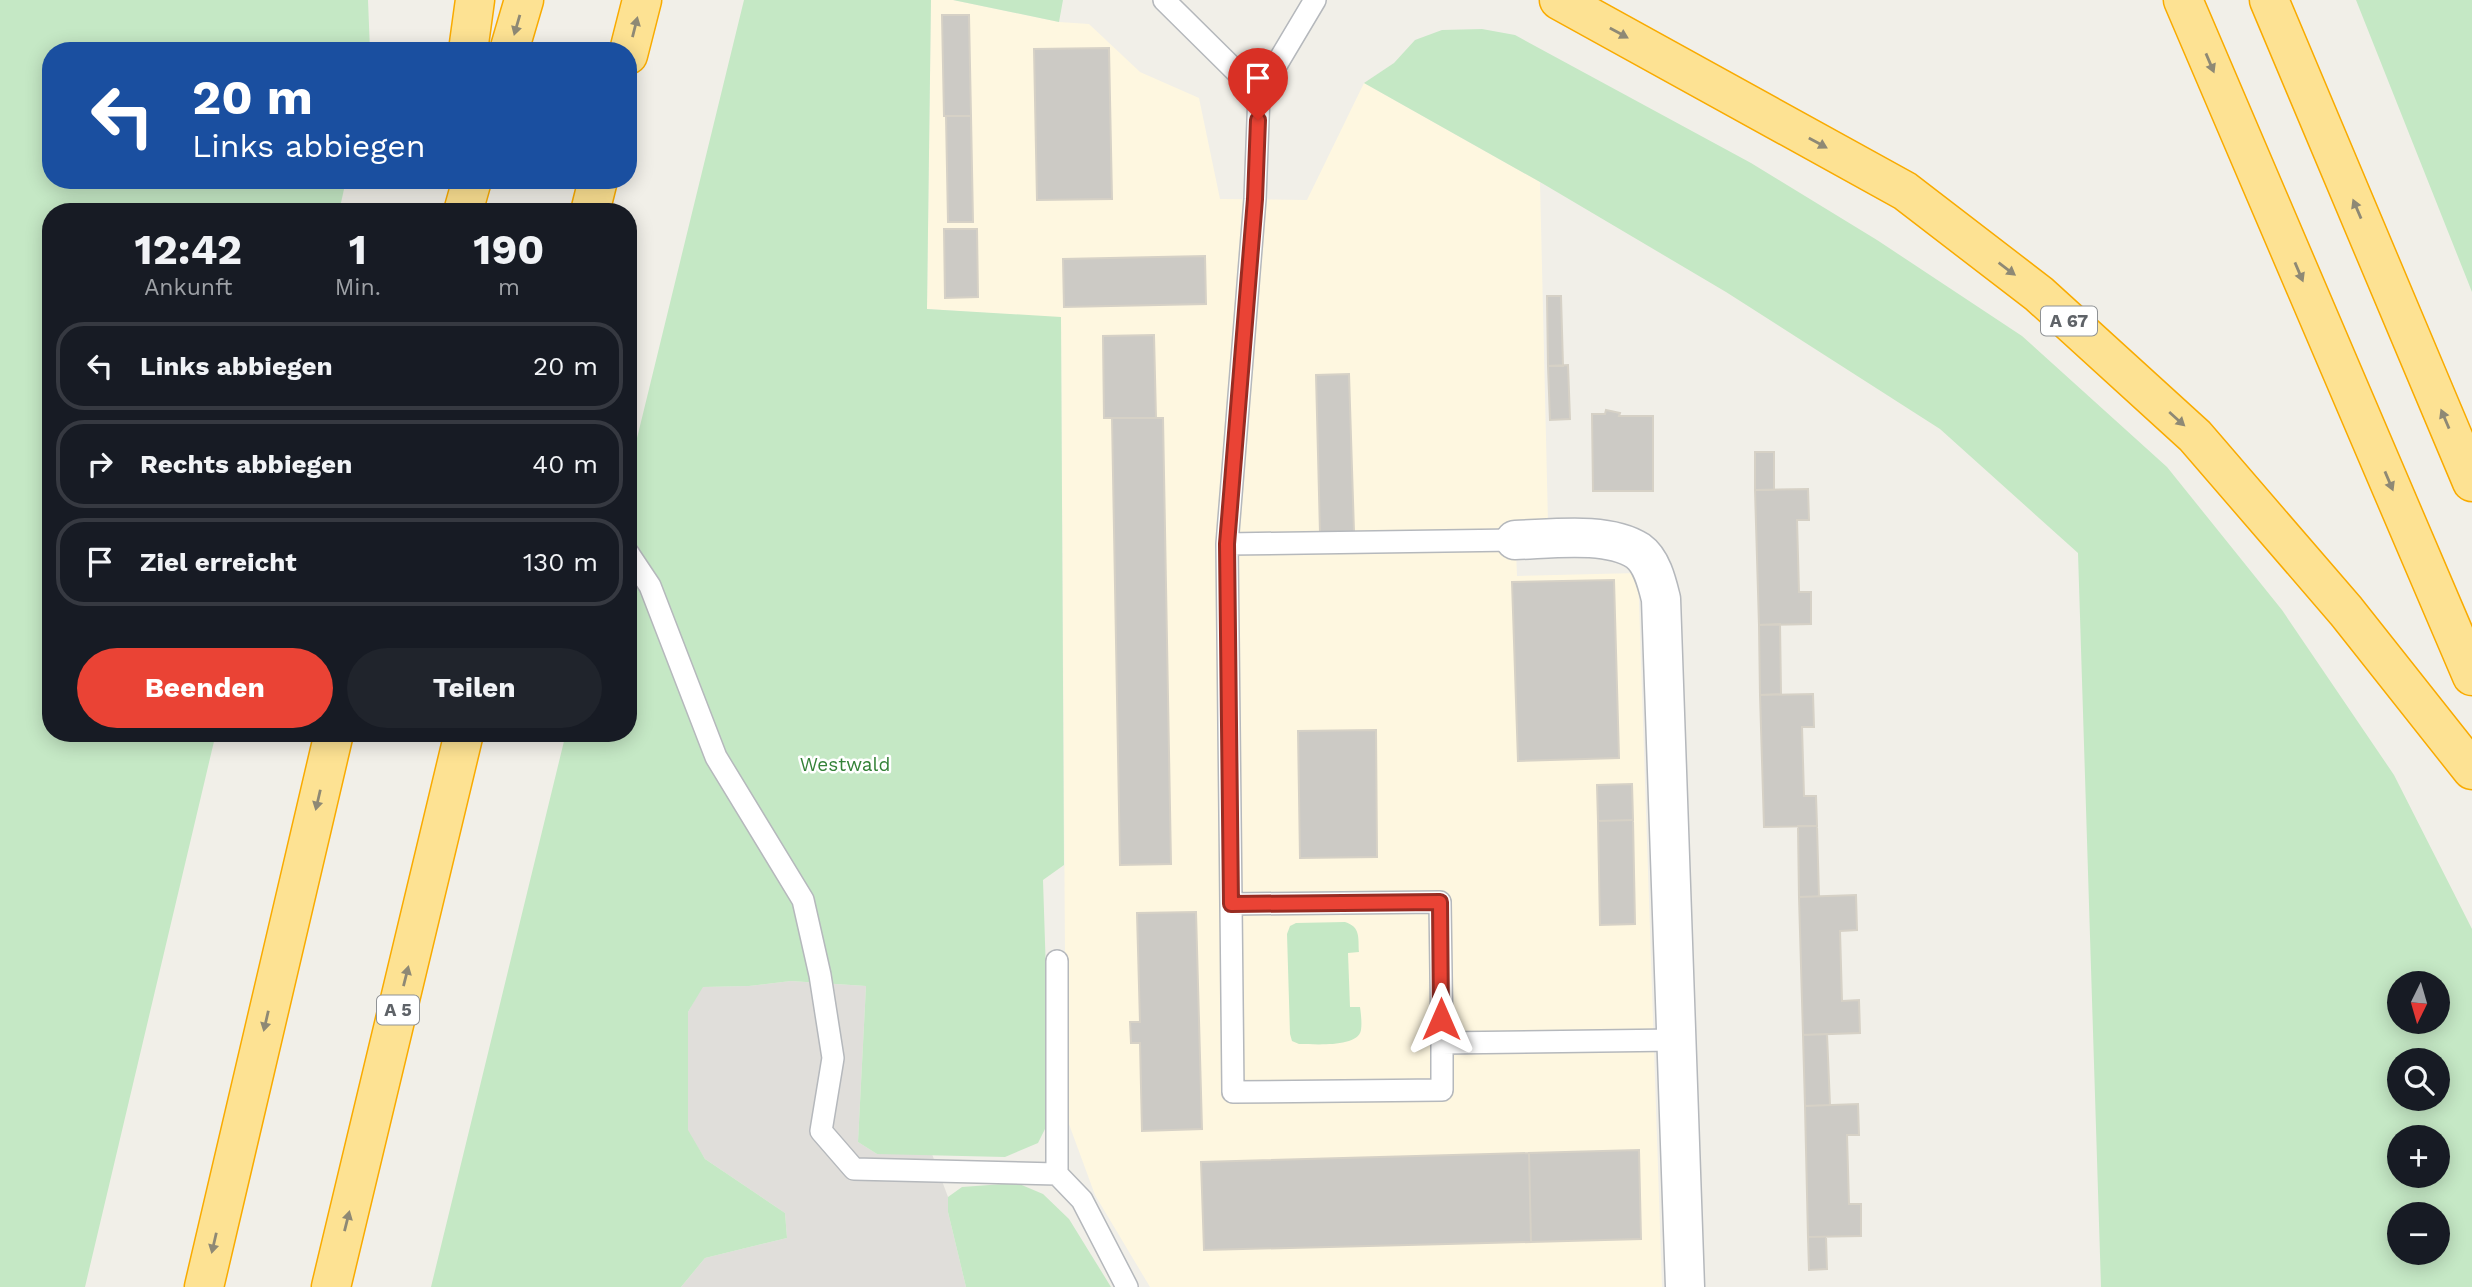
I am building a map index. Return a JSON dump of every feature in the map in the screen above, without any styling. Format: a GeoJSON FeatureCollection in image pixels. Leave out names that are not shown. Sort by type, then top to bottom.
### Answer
{"type":"FeatureCollection","features":[{"type":"Feature","properties":{"kind":"highway"},"geometry":{"type":"LineString","coordinates":[[469,42],[475,0]]}},
{"type":"Feature","properties":{"kind":"highway"},"geometry":{"type":"LineString","coordinates":[[512,42],[524,0]]}},
{"type":"Feature","properties":{"kind":"highway"},"geometry":{"type":"LineString","coordinates":[[631,42],[642,0]]}},
{"type":"Feature","properties":{"kind":"highway","name":"A 67"},"geometry":{"type":"LineString","coordinates":[[1559,0],[1905,191],[2039,294],[2195,436],[2346,611],[2472,770]]}},
{"type":"Feature","properties":{"kind":"highway"},"geometry":{"type":"LineString","coordinates":[[2183,0],[2472,676]]}},
{"type":"Feature","properties":{"kind":"highway"},"geometry":{"type":"LineString","coordinates":[[2269,0],[2472,482]]}},
{"type":"Feature","properties":{"kind":"highway"},"geometry":{"type":"LineString","coordinates":[[204,1287],[332,742]]}},
{"type":"Feature","properties":{"kind":"highway","name":"A 5"},"geometry":{"type":"LineString","coordinates":[[331,1287],[462,742]]}},
{"type":"Feature","properties":{"kind":"street"},"geometry":{"type":"LineString","coordinates":[[1515,540],[1598,539],[1619,542],[1639,552],[1654,574],[1661,599],[1685,1287]]}},
{"type":"Feature","properties":{"kind":"lane"},"geometry":{"type":"LineString","coordinates":[[1164,0],[1259,94]]}},
{"type":"Feature","properties":{"kind":"lane"},"geometry":{"type":"LineString","coordinates":[[1231,904],[1440,902],[1443,1090],[1233,1092],[1227,544],[1255,199],[1259,94],[1315,0]]}},
{"type":"Feature","properties":{"kind":"lane"},"geometry":{"type":"LineString","coordinates":[[1227,544],[1515,540]]}},
{"type":"Feature","properties":{"kind":"lane"},"geometry":{"type":"LineString","coordinates":[[637,566],[650,586],[716,757],[803,900],[820,975],[833,1058],[821,1131],[854,1168],[1058,1174]]}},
{"type":"Feature","properties":{"kind":"lane"},"geometry":{"type":"LineString","coordinates":[[1056,961],[1058,1174],[1082,1200],[1127,1287]]}},
{"type":"Feature","properties":{"kind":"lane"},"geometry":{"type":"LineString","coordinates":[[1441,1043],[1676,1040]]}},
{"type":"Feature","properties":{"kind":"shaded area"},"geometry":{"type":"Polygon","coordinates":[[[931,0],[953,0],[1059,22],[1089,24],[1140,72],[1199,98],[1220,199],[1307,200],[1364,83],[1540,182],[1548,523],[1515,524],[1517,576],[1638,573],[1662,1287],[1150,1287],[1095,1195],[1066,1116],[1061,318],[927,309],[931,0]]]}},
{"type":"Feature","properties":{"kind":"shaded area"},"geometry":{"type":"Polygon","coordinates":[[[791,981],[866,986],[858,1142],[877,1154],[932,1154],[948,1197],[948,1212],[966,1287],[681,1287],[705,1258],[787,1238],[785,1213],[705,1159],[687,1130],[688,1012],[702,987],[749,986],[791,981]]]}},
{"type":"Feature","properties":{"kind":"green space"},"geometry":{"type":"Polygon","coordinates":[[[0,0],[368,0],[370,42],[42,42],[42,189],[344,189],[341,203],[42,203],[42,742],[214,742],[85,1287],[0,1287],[0,0]]]}},
{"type":"Feature","properties":{"kind":"green space","name":"Westwald"},"geometry":{"type":"Polygon","coordinates":[[[744,0],[931,0],[927,309],[1061,317],[1064,865],[1043,880],[1048,1035],[1046,1127],[1038,1143],[1005,1157],[877,1154],[858,1142],[866,986],[791,981],[749,986],[703,987],[688,1012],[688,1130],[705,1159],[785,1213],[787,1238],[705,1258],[681,1287],[431,1287],[564,742],[637,742],[637,438],[744,0]]]}},
{"type":"Feature","properties":{"kind":"green space"},"geometry":{"type":"Polygon","coordinates":[[[953,0],[1063,0],[1059,22],[953,0]]]}},
{"type":"Feature","properties":{"kind":"green space"},"geometry":{"type":"Polygon","coordinates":[[[2356,0],[2472,0],[2472,292],[2356,0]]]}},
{"type":"Feature","properties":{"kind":"green space"},"geometry":{"type":"Polygon","coordinates":[[[1482,29],[1515,35],[1751,163],[1877,240],[2022,336],[2167,467],[2282,610],[2394,775],[2472,929],[2472,1287],[2101,1287],[2078,553],[1940,429],[1726,292],[1540,182],[1364,83],[1394,63],[1415,40],[1442,30],[1482,29]]]}},
{"type":"Feature","properties":{"kind":"green space"},"geometry":{"type":"Polygon","coordinates":[[[1345,922],[1354,927],[1358,938],[1359,952],[1348,953],[1350,1007],[1360,1007],[1361,1030],[1358,1036],[1344,1042],[1299,1044],[1292,1041],[1290,1034],[1287,934],[1290,926],[1296,923],[1345,922]]]}},
{"type":"Feature","properties":{"kind":"green space"},"geometry":{"type":"Polygon","coordinates":[[[1017,1183],[1043,1194],[1069,1219],[1111,1287],[966,1287],[948,1212],[948,1197],[962,1187],[1017,1183]]]}},
{"type":"Feature","properties":{"kind":"building"},"geometry":{"type":"Polygon","coordinates":[[[942,15],[969,15],[971,116],[944,116],[942,15]]]}},
{"type":"Feature","properties":{"kind":"building"},"geometry":{"type":"Polygon","coordinates":[[[1109,48],[1112,199],[1037,200],[1034,49],[1109,48]]]}},
{"type":"Feature","properties":{"kind":"building"},"geometry":{"type":"Polygon","coordinates":[[[946,116],[971,116],[973,222],[948,222],[946,116]]]}},
{"type":"Feature","properties":{"kind":"building"},"geometry":{"type":"Polygon","coordinates":[[[944,229],[977,229],[978,297],[945,298],[944,229]]]}},
{"type":"Feature","properties":{"kind":"building"},"geometry":{"type":"Polygon","coordinates":[[[1205,256],[1206,304],[1064,307],[1063,259],[1205,256]]]}},
{"type":"Feature","properties":{"kind":"building"},"geometry":{"type":"Polygon","coordinates":[[[1547,296],[1561,296],[1563,366],[1548,366],[1547,296]]]}},
{"type":"Feature","properties":{"kind":"building"},"geometry":{"type":"Polygon","coordinates":[[[1154,335],[1156,418],[1104,418],[1103,336],[1154,335]]]}},
{"type":"Feature","properties":{"kind":"building"},"geometry":{"type":"Polygon","coordinates":[[[1568,365],[1570,419],[1550,420],[1548,366],[1568,365]]]}},
{"type":"Feature","properties":{"kind":"building"},"geometry":{"type":"Polygon","coordinates":[[[1349,374],[1354,532],[1320,533],[1316,375],[1349,374]]]}},
{"type":"Feature","properties":{"kind":"building"},"geometry":{"type":"Polygon","coordinates":[[[1606,410],[1620,413],[1619,416],[1653,416],[1653,491],[1593,491],[1592,414],[1605,414],[1606,410]]]}},
{"type":"Feature","properties":{"kind":"building"},"geometry":{"type":"Polygon","coordinates":[[[1112,418],[1163,418],[1171,864],[1120,865],[1112,418]]]}},
{"type":"Feature","properties":{"kind":"building"},"geometry":{"type":"Polygon","coordinates":[[[1755,452],[1774,452],[1774,490],[1755,490],[1755,452]]]}},
{"type":"Feature","properties":{"kind":"building"},"geometry":{"type":"Polygon","coordinates":[[[1808,489],[1809,520],[1797,520],[1799,592],[1811,592],[1811,624],[1759,625],[1755,490],[1808,489]]]}},
{"type":"Feature","properties":{"kind":"building"},"geometry":{"type":"Polygon","coordinates":[[[1614,580],[1619,758],[1518,761],[1512,582],[1614,580]]]}},
{"type":"Feature","properties":{"kind":"building"},"geometry":{"type":"Polygon","coordinates":[[[1780,624],[1781,694],[1760,695],[1759,625],[1780,624]]]}},
{"type":"Feature","properties":{"kind":"building"},"geometry":{"type":"Polygon","coordinates":[[[1813,694],[1814,727],[1802,727],[1804,796],[1816,796],[1817,826],[1764,827],[1760,695],[1813,694]]]}},
{"type":"Feature","properties":{"kind":"building"},"geometry":{"type":"Polygon","coordinates":[[[1376,730],[1377,857],[1300,858],[1298,731],[1376,730]]]}},
{"type":"Feature","properties":{"kind":"building"},"geometry":{"type":"Polygon","coordinates":[[[1632,784],[1633,820],[1598,821],[1597,785],[1632,784]]]}},
{"type":"Feature","properties":{"kind":"building"},"geometry":{"type":"Polygon","coordinates":[[[1633,820],[1635,924],[1600,925],[1598,821],[1633,820]]]}},
{"type":"Feature","properties":{"kind":"building"},"geometry":{"type":"Polygon","coordinates":[[[1798,826],[1817,826],[1819,897],[1799,897],[1798,826]]]}},
{"type":"Feature","properties":{"kind":"building"},"geometry":{"type":"Polygon","coordinates":[[[1856,895],[1857,930],[1840,931],[1842,1001],[1859,1000],[1860,1033],[1803,1035],[1799,897],[1856,895]]]}},
{"type":"Feature","properties":{"kind":"building"},"geometry":{"type":"Polygon","coordinates":[[[1196,912],[1202,1129],[1142,1131],[1140,1043],[1131,1043],[1130,1022],[1140,1022],[1137,913],[1196,912]]]}},
{"type":"Feature","properties":{"kind":"building"},"geometry":{"type":"Polygon","coordinates":[[[1827,1034],[1830,1105],[1805,1106],[1803,1035],[1827,1034]]]}},
{"type":"Feature","properties":{"kind":"building"},"geometry":{"type":"Polygon","coordinates":[[[1858,1104],[1859,1135],[1847,1135],[1849,1204],[1861,1204],[1861,1236],[1808,1237],[1805,1106],[1858,1104]]]}},
{"type":"Feature","properties":{"kind":"building"},"geometry":{"type":"Polygon","coordinates":[[[1639,1150],[1641,1239],[1531,1242],[1529,1153],[1639,1150]]]}},
{"type":"Feature","properties":{"kind":"building"},"geometry":{"type":"Polygon","coordinates":[[[1529,1153],[1531,1242],[1204,1250],[1201,1162],[1529,1153]]]}},
{"type":"Feature","properties":{"kind":"building"},"geometry":{"type":"Polygon","coordinates":[[[1808,1237],[1826,1237],[1827,1269],[1809,1270],[1808,1237]]]}},
{"type":"Feature","properties":{"kind":"route"},"geometry":{"type":"LineString","coordinates":[[1258,120],[1255,199],[1227,544],[1231,904],[1440,902],[1441,1019]]}}]}
